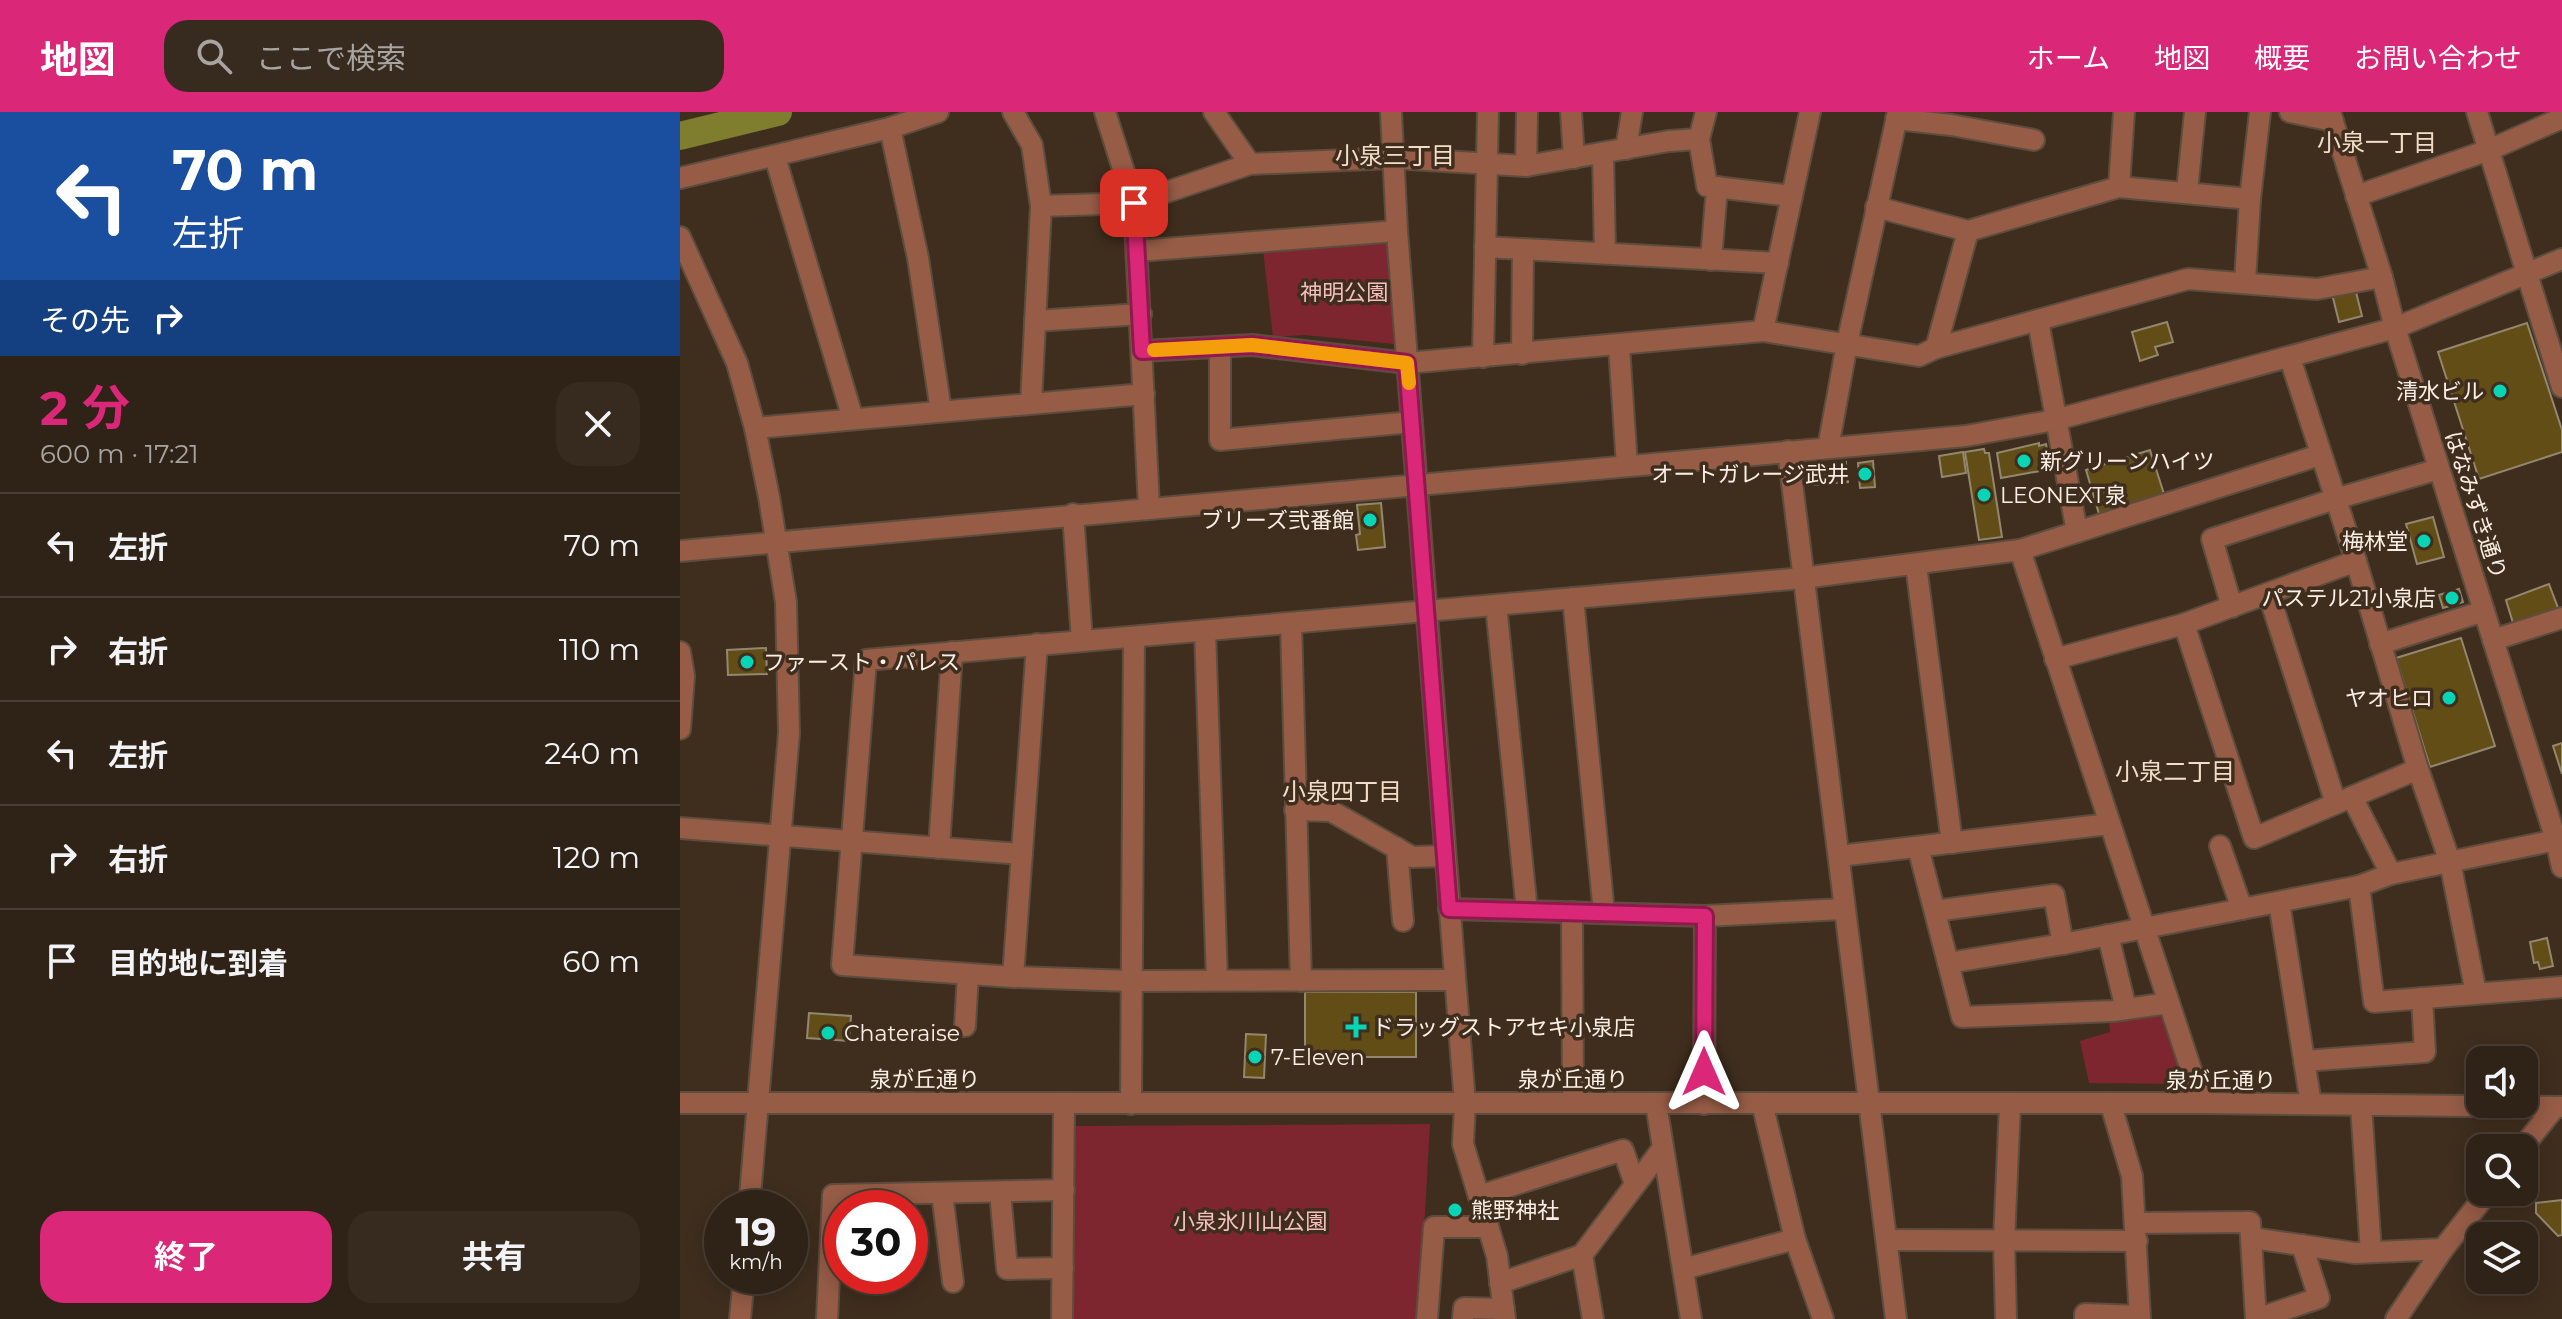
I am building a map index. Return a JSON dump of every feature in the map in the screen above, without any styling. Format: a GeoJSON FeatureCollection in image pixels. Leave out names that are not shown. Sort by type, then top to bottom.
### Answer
{"type":"FeatureCollection","features":[{"type":"Feature","properties":{"kind":"street"},"geometry":{"type":"LineString","coordinates":[[680,178],[890,128],[938,112]]}},
{"type":"Feature","properties":{"kind":"street"},"geometry":{"type":"LineString","coordinates":[[1013,112],[1032,145],[1041,206],[1031,403]]}},
{"type":"Feature","properties":{"kind":"street"},"geometry":{"type":"LineString","coordinates":[[1105,112],[1134,203],[1149,507]]}},
{"type":"Feature","properties":{"kind":"street"},"geometry":{"type":"LineString","coordinates":[[1214,112],[1250,164]]}},
{"type":"Feature","properties":{"kind":"street"},"geometry":{"type":"LineString","coordinates":[[1391,112],[1397,231],[1465,1104],[1463,1144],[1497,1256],[1504,1314],[1464,1308],[1463,1319]]}},
{"type":"Feature","properties":{"kind":"street"},"geometry":{"type":"LineString","coordinates":[[1483,357],[1488,112]]}},
{"type":"Feature","properties":{"kind":"street"},"geometry":{"type":"LineString","coordinates":[[1526,166],[1527,112]]}},
{"type":"Feature","properties":{"kind":"street"},"geometry":{"type":"LineString","coordinates":[[1571,112],[1574,158]]}},
{"type":"Feature","properties":{"kind":"street"},"geometry":{"type":"LineString","coordinates":[[1626,149],[1632,112]]}},
{"type":"Feature","properties":{"kind":"street"},"geometry":{"type":"LineString","coordinates":[[1706,112],[1699,139],[1707,186],[1792,196]]}},
{"type":"Feature","properties":{"kind":"street"},"geometry":{"type":"LineString","coordinates":[[1763,331],[1810,112]]}},
{"type":"Feature","properties":{"kind":"street"},"geometry":{"type":"LineString","coordinates":[[2119,187],[2124,112]]}},
{"type":"Feature","properties":{"kind":"street"},"geometry":{"type":"LineString","coordinates":[[2187,191],[2195,112]]}},
{"type":"Feature","properties":{"kind":"street"},"geometry":{"type":"LineString","coordinates":[[2245,282],[2260,112]]}},
{"type":"Feature","properties":{"kind":"street"},"geometry":{"type":"LineString","coordinates":[[2290,112],[2331,116]]}},
{"type":"Feature","properties":{"kind":"street"},"geometry":{"type":"LineString","coordinates":[[2477,112],[2562,387]]}},
{"type":"Feature","properties":{"kind":"street"},"geometry":{"type":"LineString","coordinates":[[1828,448],[1847,344],[1897,116],[2034,140]]}},
{"type":"Feature","properties":{"kind":"street","name":"はなみずき通り"},"geometry":{"type":"LineString","coordinates":[[2331,116],[2562,867]]}},
{"type":"Feature","properties":{"kind":"street"},"geometry":{"type":"LineString","coordinates":[[2356,196],[2489,150],[2562,118]]}},
{"type":"Feature","properties":{"kind":"street"},"geometry":{"type":"LineString","coordinates":[[890,128],[918,258],[941,411]]}},
{"type":"Feature","properties":{"kind":"street"},"geometry":{"type":"LineString","coordinates":[[1041,206],[1134,203],[1250,164],[1393,158],[1526,166],[1669,141],[1699,139]]}},
{"type":"Feature","properties":{"kind":"street"},"geometry":{"type":"LineString","coordinates":[[1603,153],[1605,253]]}},
{"type":"Feature","properties":{"kind":"street"},"geometry":{"type":"LineString","coordinates":[[775,157],[853,419]]}},
{"type":"Feature","properties":{"kind":"street"},"geometry":{"type":"LineString","coordinates":[[1711,260],[1717,187]]}},
{"type":"Feature","properties":{"kind":"street"},"geometry":{"type":"LineString","coordinates":[[1876,207],[1968,231],[2119,187],[2250,199]]}},
{"type":"Feature","properties":{"kind":"street"},"geometry":{"type":"LineString","coordinates":[[1138,251],[1397,231]]}},
{"type":"Feature","properties":{"kind":"street"},"geometry":{"type":"LineString","coordinates":[[1936,348],[1968,231]]}},
{"type":"Feature","properties":{"kind":"street"},"geometry":{"type":"LineString","coordinates":[[680,237],[737,363],[755,428],[786,602],[789,733],[751,1190]]}},
{"type":"Feature","properties":{"kind":"street"},"geometry":{"type":"LineString","coordinates":[[1485,247],[1778,263]]}},
{"type":"Feature","properties":{"kind":"street"},"geometry":{"type":"LineString","coordinates":[[1522,354],[1523,249]]}},
{"type":"Feature","properties":{"kind":"street"},"geometry":{"type":"LineString","coordinates":[[680,551],[1966,436],[2055,420],[2395,328],[2562,259]]}},
{"type":"Feature","properties":{"kind":"street"},"geometry":{"type":"LineString","coordinates":[[1142,351],[1252,345],[1407,363],[1763,331],[1919,356],[1936,348],[2188,279],[2317,289],[2382,277]]}},
{"type":"Feature","properties":{"kind":"street"},"geometry":{"type":"LineString","coordinates":[[1035,321],[1141,314]]}},
{"type":"Feature","properties":{"kind":"street"},"geometry":{"type":"LineString","coordinates":[[2038,321],[2077,532]]}},
{"type":"Feature","properties":{"kind":"street"},"geometry":{"type":"LineString","coordinates":[[1619,346],[1627,466]]}},
{"type":"Feature","properties":{"kind":"street"},"geometry":{"type":"LineString","coordinates":[[1220,347],[1220,440],[1412,422]]}},
{"type":"Feature","properties":{"kind":"street"},"geometry":{"type":"LineString","coordinates":[[2290,358],[2450,862],[2476,993]]}},
{"type":"Feature","properties":{"kind":"street"},"geometry":{"type":"LineString","coordinates":[[755,428],[1144,394]]}},
{"type":"Feature","properties":{"kind":"street"},"geometry":{"type":"LineString","coordinates":[[1788,451],[1896,1319]]}},
{"type":"Feature","properties":{"kind":"street"},"geometry":{"type":"LineString","coordinates":[[1455,980],[1131,981],[1013,977],[842,965],[866,660],[1803,578],[1916,565],[2020,550],[2320,455]]}},
{"type":"Feature","properties":{"kind":"street"},"geometry":{"type":"LineString","coordinates":[[2232,607],[2212,539],[2439,469]]}},
{"type":"Feature","properties":{"kind":"street"},"geometry":{"type":"LineString","coordinates":[[1073,514],[1082,640]]}},
{"type":"Feature","properties":{"kind":"street"},"geometry":{"type":"LineString","coordinates":[[2020,550],[2202,1103]]}},
{"type":"Feature","properties":{"kind":"street"},"geometry":{"type":"LineString","coordinates":[[2055,659],[2184,624],[2356,561]]}},
{"type":"Feature","properties":{"kind":"street"},"geometry":{"type":"LineString","coordinates":[[1916,565],[1952,843]]}},
{"type":"Feature","properties":{"kind":"street"},"geometry":{"type":"LineString","coordinates":[[2269,595],[2343,799],[2391,874]]}},
{"type":"Feature","properties":{"kind":"street"},"geometry":{"type":"LineString","coordinates":[[1573,598],[1604,913]]}},
{"type":"Feature","properties":{"kind":"street"},"geometry":{"type":"LineString","coordinates":[[1496,605],[1527,911]]}},
{"type":"Feature","properties":{"kind":"street"},"geometry":{"type":"LineString","coordinates":[[2380,644],[2484,611]]}},
{"type":"Feature","properties":{"kind":"street"},"geometry":{"type":"LineString","coordinates":[[2493,640],[2562,618]]}},
{"type":"Feature","properties":{"kind":"street"},"geometry":{"type":"LineString","coordinates":[[1291,623],[1301,981]]}},
{"type":"Feature","properties":{"kind":"street"},"geometry":{"type":"LineString","coordinates":[[2184,624],[2254,838],[2418,769]]}},
{"type":"Feature","properties":{"kind":"street"},"geometry":{"type":"LineString","coordinates":[[1205,631],[1217,980]]}},
{"type":"Feature","properties":{"kind":"street"},"geometry":{"type":"LineString","coordinates":[[1131,1104],[1134,637]]}},
{"type":"Feature","properties":{"kind":"street"},"geometry":{"type":"LineString","coordinates":[[1013,977],[1037,644]]}},
{"type":"Feature","properties":{"kind":"street"},"geometry":{"type":"LineString","coordinates":[[680,652],[684,676],[680,729]]}},
{"type":"Feature","properties":{"kind":"street"},"geometry":{"type":"LineString","coordinates":[[939,848],[952,652]]}},
{"type":"Feature","properties":{"kind":"street"},"geometry":{"type":"LineString","coordinates":[[1295,810],[1331,811],[1412,857],[1445,856]]}},
{"type":"Feature","properties":{"kind":"street"},"geometry":{"type":"LineString","coordinates":[[1839,856],[2109,824]]}},
{"type":"Feature","properties":{"kind":"street"},"geometry":{"type":"LineString","coordinates":[[680,828],[1022,854]]}},
{"type":"Feature","properties":{"kind":"street"},"geometry":{"type":"LineString","coordinates":[[1948,963],[2063,944],[2359,886],[2391,874],[2556,840]]}},
{"type":"Feature","properties":{"kind":"street"},"geometry":{"type":"LineString","coordinates":[[2220,846],[2242,909]]}},
{"type":"Feature","properties":{"kind":"street"},"geometry":{"type":"LineString","coordinates":[[1918,847],[1962,1017],[2126,1009],[2169,1003]]}},
{"type":"Feature","properties":{"kind":"street"},"geometry":{"type":"LineString","coordinates":[[1397,848],[1403,921]]}},
{"type":"Feature","properties":{"kind":"street"},"geometry":{"type":"LineString","coordinates":[[2359,886],[2374,1002],[2562,987]]}},
{"type":"Feature","properties":{"kind":"street"},"geometry":{"type":"LineString","coordinates":[[1935,911],[2054,895],[2063,944]]}},
{"type":"Feature","properties":{"kind":"street"},"geometry":{"type":"LineString","coordinates":[[2279,902],[2311,1104]]}},
{"type":"Feature","properties":{"kind":"street"},"geometry":{"type":"LineString","coordinates":[[1449,909],[1705,916],[1844,909]]}},
{"type":"Feature","properties":{"kind":"street"},"geometry":{"type":"LineString","coordinates":[[1572,912],[1573,1103]]}},
{"type":"Feature","properties":{"kind":"street"},"geometry":{"type":"LineString","coordinates":[[1704,1104],[1705,916]]}},
{"type":"Feature","properties":{"kind":"street"},"geometry":{"type":"LineString","coordinates":[[2108,935],[2126,1009]]}},
{"type":"Feature","properties":{"kind":"street"},"geometry":{"type":"LineString","coordinates":[[965,1026],[968,974]]}},
{"type":"Feature","properties":{"kind":"street"},"geometry":{"type":"LineString","coordinates":[[2304,1061],[2425,1052],[2422,998]]}},
{"type":"Feature","properties":{"kind":"street","name":"泉が丘通り"},"geometry":{"type":"LineString","coordinates":[[680,1103],[2202,1103],[2558,1107]]}},
{"type":"Feature","properties":{"kind":"street"},"geometry":{"type":"LineString","coordinates":[[1062,1319],[1064,1103]]}},
{"type":"Feature","properties":{"kind":"street"},"geometry":{"type":"LineString","coordinates":[[1762,1103],[1795,1239],[1823,1319]]}},
{"type":"Feature","properties":{"kind":"street"},"geometry":{"type":"LineString","coordinates":[[1656,1104],[1691,1319]]}},
{"type":"Feature","properties":{"kind":"street"},"geometry":{"type":"LineString","coordinates":[[2006,1319],[2004,1241],[2010,1104]]}},
{"type":"Feature","properties":{"kind":"street"},"geometry":{"type":"LineString","coordinates":[[2085,1319],[2085,1314],[2140,1318],[2132,1176],[2111,1105]]}},
{"type":"Feature","properties":{"kind":"street"},"geometry":{"type":"LineString","coordinates":[[2361,1105],[2371,1252]]}},
{"type":"Feature","properties":{"kind":"street"},"geometry":{"type":"LineString","coordinates":[[2534,1134],[2558,1107]]}},
{"type":"Feature","properties":{"kind":"street"},"geometry":{"type":"LineString","coordinates":[[1500,1283],[1582,1255],[1663,1148]]}},
{"type":"Feature","properties":{"kind":"street"},"geometry":{"type":"LineString","coordinates":[[1479,1196],[1623,1150],[1635,1184]]}},
{"type":"Feature","properties":{"kind":"street"},"geometry":{"type":"LineString","coordinates":[[827,1319],[833,1195],[1064,1190]]}},
{"type":"Feature","properties":{"kind":"street"},"geometry":{"type":"LineString","coordinates":[[1000,1192],[1007,1269],[1063,1268]]}},
{"type":"Feature","properties":{"kind":"street"},"geometry":{"type":"LineString","coordinates":[[942,1193],[953,1282]]}},
{"type":"Feature","properties":{"kind":"street"},"geometry":{"type":"LineString","coordinates":[[2396,1319],[2443,1249],[2477,1206]]}},
{"type":"Feature","properties":{"kind":"street"},"geometry":{"type":"LineString","coordinates":[[1887,1240],[2004,1241],[2250,1222],[2256,1319],[2319,1298],[2302,1245]]}},
{"type":"Feature","properties":{"kind":"street"},"geometry":{"type":"LineString","coordinates":[[1427,1319],[1434,1227],[1488,1227]]}},
{"type":"Feature","properties":{"kind":"street"},"geometry":{"type":"LineString","coordinates":[[2252,1238],[2355,1253],[2443,1249]]}},
{"type":"Feature","properties":{"kind":"street"},"geometry":{"type":"LineString","coordinates":[[1683,1269],[1795,1239]]}},
{"type":"Feature","properties":{"kind":"street"},"geometry":{"type":"LineString","coordinates":[[1582,1255],[1593,1319]]}},
{"type":"Feature","properties":{"kind":"street"},"geometry":{"type":"LineString","coordinates":[[740,1319],[742,1294]]}},
{"type":"Feature","properties":{"kind":"green space","name":"神明公園"},"geometry":{"type":"Polygon","coordinates":[[[1388,242],[1394,344],[1305,335],[1273,337],[1263,250],[1388,242]]]}},
{"type":"Feature","properties":{"kind":"green space"},"geometry":{"type":"Polygon","coordinates":[[[2161,1009],[2186,1079],[2181,1084],[2089,1083],[2080,1041],[2110,1032],[2109,1017],[2161,1009]]]}},
{"type":"Feature","properties":{"kind":"green space","name":"小泉氷川山公園"},"geometry":{"type":"Polygon","coordinates":[[[1430,1124],[1419,1319],[1070,1319],[1071,1130],[1076,1126],[1430,1124]]]}},
{"type":"Feature","properties":{"kind":"building"},"geometry":{"type":"Polygon","coordinates":[[[2354,284],[2362,316],[2339,322],[2331,290],[2354,284]]]}},
{"type":"Feature","properties":{"kind":"building"},"geometry":{"type":"Polygon","coordinates":[[[2167,322],[2173,342],[2155,347],[2158,355],[2140,361],[2132,332],[2167,322]]]}},
{"type":"Feature","properties":{"kind":"building","name":"清水ビル"},"geometry":{"type":"Polygon","coordinates":[[[2527,323],[2562,430],[2562,452],[2479,479],[2438,352],[2527,323]]]}},
{"type":"Feature","properties":{"kind":"building","name":"新グリーンハイツ"},"geometry":{"type":"Polygon","coordinates":[[[2039,443],[2039,446],[2046,444],[2051,469],[2001,478],[1997,453],[2039,443]]]}},
{"type":"Feature","properties":{"kind":"building","name":"LEONEXT泉"},"geometry":{"type":"Polygon","coordinates":[[[1984,449],[1985,453],[1989,453],[2002,537],[1979,540],[1965,452],[1984,449]]]}},
{"type":"Feature","properties":{"kind":"building"},"geometry":{"type":"Polygon","coordinates":[[[2150,450],[2164,494],[2099,514],[2086,470],[2150,450]]]}},
{"type":"Feature","properties":{"kind":"building"},"geometry":{"type":"Polygon","coordinates":[[[1963,452],[1966,473],[1942,477],[1939,456],[1963,452]]]}},
{"type":"Feature","properties":{"kind":"building"},"geometry":{"type":"Polygon","coordinates":[[[1873,461],[1875,487],[1860,488],[1858,463],[1873,461]]]}},
{"type":"Feature","properties":{"kind":"building"},"geometry":{"type":"Polygon","coordinates":[[[1846,462],[1848,482],[1831,480],[1830,467],[1846,462]]]}},
{"type":"Feature","properties":{"kind":"building"},"geometry":{"type":"Polygon","coordinates":[[[1823,466],[1825,484],[1807,485],[1806,474],[1813,473],[1813,467],[1823,466]]]}},
{"type":"Feature","properties":{"kind":"building","name":"ブリーズ弐番館"},"geometry":{"type":"Polygon","coordinates":[[[1381,503],[1385,547],[1358,550],[1357,505],[1381,503]]]}},
{"type":"Feature","properties":{"kind":"building"},"geometry":{"type":"Polygon","coordinates":[[[2433,517],[2444,557],[2417,564],[2406,524],[2433,517]]]}},
{"type":"Feature","properties":{"kind":"building"},"geometry":{"type":"Polygon","coordinates":[[[2549,584],[2558,608],[2513,623],[2506,600],[2549,584]]]}},
{"type":"Feature","properties":{"kind":"building"},"geometry":{"type":"Polygon","coordinates":[[[2459,589],[2463,602],[2443,608],[2439,595],[2459,589]]]}},
{"type":"Feature","properties":{"kind":"building"},"geometry":{"type":"Polygon","coordinates":[[[2461,638],[2495,746],[2430,767],[2396,658],[2461,638]]]}},
{"type":"Feature","properties":{"kind":"building","name":"ファースト・パレス"},"geometry":{"type":"Polygon","coordinates":[[[766,648],[767,674],[728,675],[727,650],[766,648]]]}},
{"type":"Feature","properties":{"kind":"building"},"geometry":{"type":"Polygon","coordinates":[[[2562,743],[2562,774],[2553,746],[2562,743]]]}},
{"type":"Feature","properties":{"kind":"building"},"geometry":{"type":"Polygon","coordinates":[[[2547,938],[2553,966],[2540,969],[2538,962],[2534,963],[2530,942],[2547,938]]]}},
{"type":"Feature","properties":{"kind":"building"},"geometry":{"type":"Polygon","coordinates":[[[1305,992],[1416,992],[1416,1057],[1305,1057],[1305,992]]]}},
{"type":"Feature","properties":{"kind":"building"},"geometry":{"type":"Polygon","coordinates":[[[809,1013],[851,1016],[849,1041],[807,1038],[809,1013]]]}},
{"type":"Feature","properties":{"kind":"building"},"geometry":{"type":"Polygon","coordinates":[[[1246,1034],[1266,1035],[1264,1078],[1244,1077],[1246,1034]]]}},
{"type":"Feature","properties":{"kind":"building"},"geometry":{"type":"Polygon","coordinates":[[[2562,1200],[2562,1235],[2558,1236],[2536,1213],[2538,1203],[2562,1200]]]}},
{"type":"Feature","properties":{"kind":"waterway"},"geometry":{"type":"LineString","coordinates":[[680,136],[778,112]]}},
{"type":"Feature","properties":{"kind":"slow traffic"},"geometry":{"type":"LineString","coordinates":[[1154,350],[1252,345],[1407,363],[1409,383]]}},
{"type":"Feature","properties":{"kind":"place","name":"清水ビル"},"geometry":{"type":"Point","coordinates":[2500,391]}},
{"type":"Feature","properties":{"kind":"place","name":"新グリーンハイツ"},"geometry":{"type":"Point","coordinates":[2024,461]}},
{"type":"Feature","properties":{"kind":"place","name":"オートガレージ武井"},"geometry":{"type":"Point","coordinates":[1865,474]}},
{"type":"Feature","properties":{"kind":"place","name":"LEONEXT泉"},"geometry":{"type":"Point","coordinates":[1984,495]}},
{"type":"Feature","properties":{"kind":"place","name":"ブリーズ弐番館"},"geometry":{"type":"Point","coordinates":[1370,520]}},
{"type":"Feature","properties":{"kind":"place","name":"梅林堂"},"geometry":{"type":"Point","coordinates":[2424,541]}},
{"type":"Feature","properties":{"kind":"place","name":"パステル21小泉店"},"geometry":{"type":"Point","coordinates":[2452,598]}},
{"type":"Feature","properties":{"kind":"place","name":"ファースト・パレス"},"geometry":{"type":"Point","coordinates":[747,662]}},
{"type":"Feature","properties":{"kind":"place","name":"ヤオヒロ"},"geometry":{"type":"Point","coordinates":[2449,698]}},
{"type":"Feature","properties":{"kind":"place","name":"ドラッグストアセキ小泉店"},"geometry":{"type":"Point","coordinates":[1356,1027]}},
{"type":"Feature","properties":{"kind":"place","name":"Chateraise"},"geometry":{"type":"Point","coordinates":[828,1033]}},
{"type":"Feature","properties":{"kind":"place","name":"7-Eleven"},"geometry":{"type":"Point","coordinates":[1255,1057]}},
{"type":"Feature","properties":{"kind":"place","name":"熊野神社"},"geometry":{"type":"Point","coordinates":[1455,1210]}},
{"type":"Feature","properties":{"kind":"district","name":"小泉一丁目"},"geometry":{"type":"Point","coordinates":[2377,143]}},
{"type":"Feature","properties":{"kind":"district","name":"小泉三丁目"},"geometry":{"type":"Point","coordinates":[1395,156]}},
{"type":"Feature","properties":{"kind":"district","name":"小泉二丁目"},"geometry":{"type":"Point","coordinates":[2175,772]}},
{"type":"Feature","properties":{"kind":"district","name":"小泉四丁目"},"geometry":{"type":"Point","coordinates":[1342,792]}},
{"type":"Feature","properties":{"kind":"route"},"geometry":{"type":"LineString","coordinates":[[1134,203],[1142,351],[1252,345],[1407,363],[1449,909],[1705,916],[1704,1072]]}}]}
